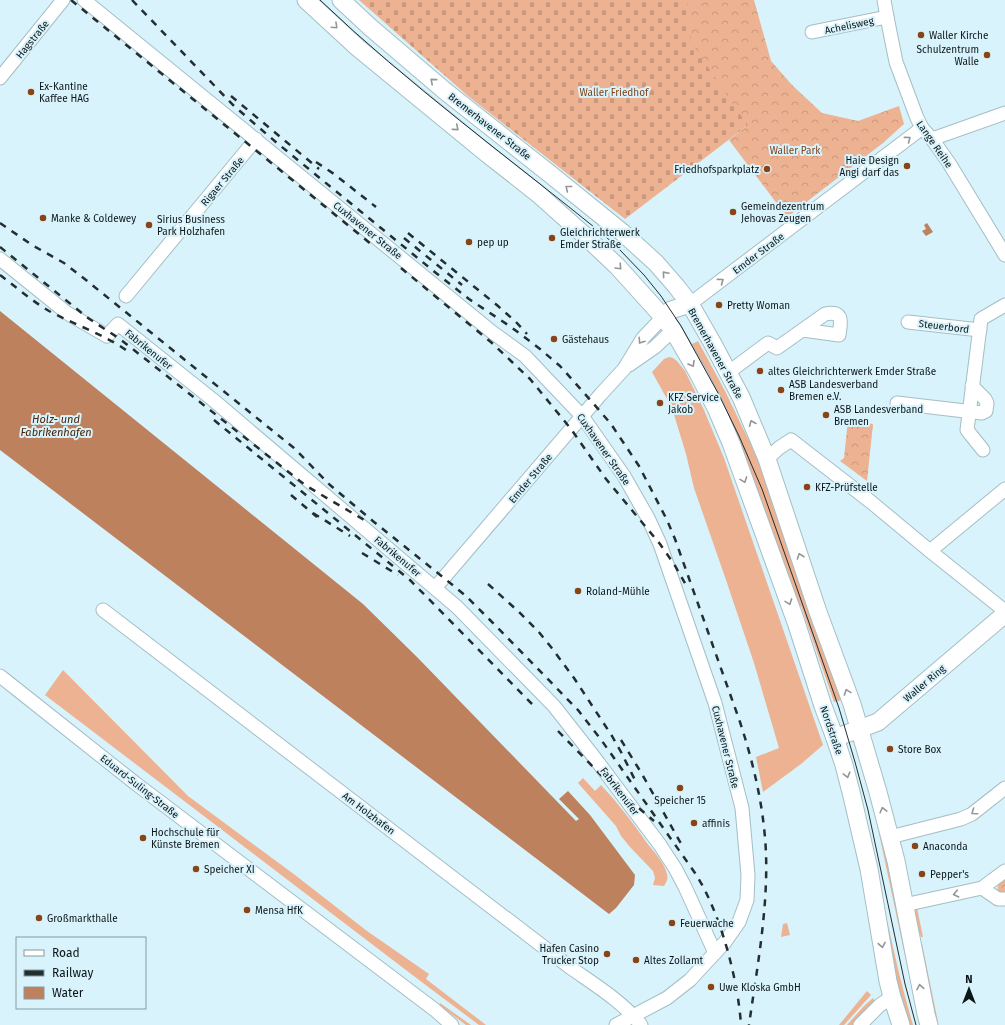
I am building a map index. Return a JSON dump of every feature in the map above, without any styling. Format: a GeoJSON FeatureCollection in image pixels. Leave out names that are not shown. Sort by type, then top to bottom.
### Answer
{"type":"FeatureCollection","features":[{"type":"Feature","properties":{"kind":"main road"},"geometry":{"type":"LineString","coordinates":[[306,0],[358,48],[537,193],[583,234],[618,266],[668,324]]}},
{"type":"Feature","properties":{"kind":"main road","name":"Bremerhavener Straße"},"geometry":{"type":"LineString","coordinates":[[342,0],[370,27],[445,91],[562,183],[623,233],[656,263],[690,304],[705,329],[741,397],[767,459]]}},
{"type":"Feature","properties":{"kind":"main road","name":"Emder Straße"},"geometry":{"type":"LineString","coordinates":[[668,324],[680,324],[690,304]]}},
{"type":"Feature","properties":{"kind":"main road","name":"Nordstraße"},"geometry":{"type":"LineString","coordinates":[[668,324],[698,373],[716,408],[731,443],[796,622],[835,738],[848,780],[867,861],[892,997],[901,1025]]}},
{"type":"Feature","properties":{"kind":"main road"},"geometry":{"type":"LineString","coordinates":[[767,459],[860,729],[896,861],[929,1025]]}},
{"type":"Feature","properties":{"kind":"main road","name":"Waller Ring"},"geometry":{"type":"LineString","coordinates":[[835,738],[878,722],[1005,614]]}},
{"type":"Feature","properties":{"kind":"street","name":"Hagstraße"},"geometry":{"type":"LineString","coordinates":[[0,78],[63,0]]}},
{"type":"Feature","properties":{"kind":"street","name":"Cuxhavener Straße"},"geometry":{"type":"LineString","coordinates":[[84,0],[492,332],[525,356],[582,416],[624,476],[648,518],[660,544],[715,704],[742,808],[748,875],[746,900],[739,922],[725,942],[690,980],[637,1021],[616,1025]]}},
{"type":"Feature","properties":{"kind":"street","name":"Lange Reihe"},"geometry":{"type":"LineString","coordinates":[[884,0],[886,17],[896,62],[917,118],[922,128],[949,163],[1003,249]]}},
{"type":"Feature","properties":{"kind":"street","name":"Achelisweg"},"geometry":{"type":"LineString","coordinates":[[812,32],[886,17]]}},
{"type":"Feature","properties":{"kind":"street"},"geometry":{"type":"LineString","coordinates":[[932,139],[1005,113]]}},
{"type":"Feature","properties":{"kind":"street","name":"Emder Straße"},"geometry":{"type":"LineString","coordinates":[[690,304],[922,128]]}},
{"type":"Feature","properties":{"kind":"street","name":"Rigaer Straße"},"geometry":{"type":"LineString","coordinates":[[126,296],[256,139]]}},
{"type":"Feature","properties":{"kind":"street","name":"Fabrikenufer"},"geometry":{"type":"LineString","coordinates":[[0,259],[67,313],[107,336],[118,324],[212,399],[457,607],[554,706],[660,845],[675,868],[688,893],[715,953]]}},
{"type":"Feature","properties":{"kind":"street","name":"Steuerbord"},"geometry":{"type":"LineString","coordinates":[[983,450],[967,430],[981,319],[1005,305]]}},
{"type":"Feature","properties":{"kind":"street","name":"Steuerbord"},"geometry":{"type":"LineString","coordinates":[[908,322],[980,330]]}},
{"type":"Feature","properties":{"kind":"street","name":"Emder Straße"},"geometry":{"type":"LineString","coordinates":[[436,588],[601,394],[624,369],[655,347],[668,324]]}},
{"type":"Feature","properties":{"kind":"street"},"geometry":{"type":"LineString","coordinates":[[729,372],[768,343],[777,348],[803,330]]}},
{"type":"Feature","properties":{"kind":"street"},"geometry":{"type":"LineString","coordinates":[[897,403],[970,412]]}},
{"type":"Feature","properties":{"kind":"street"},"geometry":{"type":"LineString","coordinates":[[767,459],[791,440],[1005,610]]}},
{"type":"Feature","properties":{"kind":"street"},"geometry":{"type":"LineString","coordinates":[[930,551],[1005,489]]}},
{"type":"Feature","properties":{"kind":"street","name":"Am Holzhafen"},"geometry":{"type":"LineString","coordinates":[[103,610],[571,968],[618,1002],[637,1021]]}},
{"type":"Feature","properties":{"kind":"street","name":"Eduard-Suling-Straße"},"geometry":{"type":"LineString","coordinates":[[0,676],[18,692],[130,779],[435,1010],[452,1025]]}},
{"type":"Feature","properties":{"kind":"street"},"geometry":{"type":"LineString","coordinates":[[890,837],[961,819],[972,814],[1005,788]]}},
{"type":"Feature","properties":{"kind":"street"},"geometry":{"type":"LineString","coordinates":[[904,905],[982,888],[1005,871]]}},
{"type":"Feature","properties":{"kind":"street"},"geometry":{"type":"LineString","coordinates":[[982,888],[998,899],[1005,900]]}},
{"type":"Feature","properties":{"kind":"street"},"geometry":{"type":"LineString","coordinates":[[860,1025],[880,1005],[892,997]]}},
{"type":"Feature","properties":{"kind":"street","name":"Eduard-Suling-Straße"},"geometry":{"type":"LineString","coordinates":[[435,1010],[461,1025]]}},
{"type":"Feature","properties":{"kind":"green space","name":"Waller Friedhof"},"geometry":{"type":"Polygon","coordinates":[[[359,0],[687,0],[691,42],[748,125],[625,219],[468,96],[359,0]]]}},
{"type":"Feature","properties":{"kind":"green space","name":"Waller Park"},"geometry":{"type":"Polygon","coordinates":[[[663,0],[754,0],[771,61],[792,85],[822,113],[858,121],[899,106],[904,124],[883,143],[787,217],[729,140],[748,125],[740,126],[663,0]]]}},
{"type":"Feature","properties":{"kind":"green space"},"geometry":{"type":"Polygon","coordinates":[[[698,341],[725,391],[753,449],[768,485],[842,700],[834,702],[801,606],[798,607],[690,345],[698,341]]]}},
{"type":"Feature","properties":{"kind":"green space"},"geometry":{"type":"Polygon","coordinates":[[[669,357],[677,361],[685,371],[704,410],[724,458],[823,745],[801,764],[763,792],[756,757],[779,748],[754,663],[694,488],[686,454],[672,408],[652,372],[664,359],[669,357]]]}},
{"type":"Feature","properties":{"kind":"green space"},"geometry":{"type":"Polygon","coordinates":[[[848,420],[873,424],[867,481],[840,461],[844,458],[848,420]]]}},
{"type":"Feature","properties":{"kind":"green space"},"geometry":{"type":"Polygon","coordinates":[[[63,670],[188,796],[295,875],[367,931],[429,974],[426,979],[486,1025],[479,1025],[45,695],[63,670]]]}},
{"type":"Feature","properties":{"kind":"green space"},"geometry":{"type":"Polygon","coordinates":[[[583,778],[595,791],[601,785],[625,813],[664,865],[667,880],[664,886],[653,885],[655,878],[653,871],[630,847],[621,836],[616,826],[578,783],[583,778]]]}},
{"type":"Feature","properties":{"kind":"green space"},"geometry":{"type":"Polygon","coordinates":[[[881,823],[914,998],[877,824],[881,823]]]}},
{"type":"Feature","properties":{"kind":"green space"},"geometry":{"type":"Polygon","coordinates":[[[868,825],[894,951],[913,1025],[907,1025],[900,1006],[864,826],[868,825]]]}},
{"type":"Feature","properties":{"kind":"green space"},"geometry":{"type":"Polygon","coordinates":[[[1005,879],[1005,894],[998,891],[998,887],[999,884],[1005,879]]]}},
{"type":"Feature","properties":{"kind":"green space"},"geometry":{"type":"Polygon","coordinates":[[[917,908],[923,937],[921,937],[916,924],[914,913],[917,908]]]}},
{"type":"Feature","properties":{"kind":"green space"},"geometry":{"type":"Polygon","coordinates":[[[787,923],[790,935],[781,937],[783,924],[787,923]]]}},
{"type":"Feature","properties":{"kind":"green space"},"geometry":{"type":"Polygon","coordinates":[[[915,930],[922,944],[938,1022],[936,1023],[915,930]]]}},
{"type":"Feature","properties":{"kind":"green space"},"geometry":{"type":"Polygon","coordinates":[[[867,991],[871,995],[844,1025],[839,1025],[867,991]]]}},
{"type":"Feature","properties":{"kind":"green space"},"geometry":{"type":"Polygon","coordinates":[[[873,998],[875,1002],[854,1025],[847,1025],[864,1006],[873,998]]]}},
{"type":"Feature","properties":{"kind":"green space"},"geometry":{"type":"Polygon","coordinates":[[[440,1003],[471,1025],[466,1025],[439,1005],[440,1003]]]}},
{"type":"Feature","properties":{"kind":"water"},"geometry":{"type":"Polygon","coordinates":[[[927,223],[933,232],[926,236],[922,231],[926,229],[924,225],[927,223]]]}},
{"type":"Feature","properties":{"kind":"water","name":"Holz- und Fabrikenhafen"},"geometry":{"type":"Polygon","coordinates":[[[0,311],[363,604],[418,658],[576,821],[579,819],[559,799],[568,791],[590,815],[635,875],[634,885],[616,908],[609,914],[0,450],[0,311]]]}},
{"type":"Feature","properties":{"kind":"tram line"},"geometry":{"type":"LineString","coordinates":[[320,0],[389,62],[424,91],[604,235],[644,275],[661,296],[681,326],[718,393],[762,489],[839,708],[868,810],[905,984],[916,1025]]}},
{"type":"Feature","properties":{"kind":"railway"},"geometry":{"type":"LineString","coordinates":[[71,0],[371,244]]}},
{"type":"Feature","properties":{"kind":"railway"},"geometry":{"type":"LineString","coordinates":[[132,0],[234,106],[277,143],[436,273],[469,299],[511,327],[560,366],[611,424],[639,466],[667,520],[675,539],[740,722],[758,787],[765,836],[766,874],[764,917],[749,1025]]}},
{"type":"Feature","properties":{"kind":"railway"},"geometry":{"type":"LineString","coordinates":[[231,96],[319,169]]}},
{"type":"Feature","properties":{"kind":"railway"},"geometry":{"type":"LineString","coordinates":[[316,162],[376,207]]}},
{"type":"Feature","properties":{"kind":"railway"},"geometry":{"type":"LineString","coordinates":[[0,223],[32,245],[64,263],[81,276],[294,448],[330,485],[466,596],[578,710],[602,741],[695,873],[704,889],[720,926],[732,967],[741,1025]]}},
{"type":"Feature","properties":{"kind":"railway"},"geometry":{"type":"LineString","coordinates":[[408,233],[498,306],[527,334]]}},
{"type":"Feature","properties":{"kind":"railway"},"geometry":{"type":"LineString","coordinates":[[404,238],[462,285]]}},
{"type":"Feature","properties":{"kind":"railway"},"geometry":{"type":"LineString","coordinates":[[0,247],[88,318],[120,339],[305,485],[366,521]]}},
{"type":"Feature","properties":{"kind":"railway"},"geometry":{"type":"LineString","coordinates":[[401,268],[492,343],[530,379],[571,429],[606,479],[660,544],[686,585]]}},
{"type":"Feature","properties":{"kind":"railway"},"geometry":{"type":"LineString","coordinates":[[0,275],[49,311],[108,339],[126,350]]}},
{"type":"Feature","properties":{"kind":"railway"},"geometry":{"type":"LineString","coordinates":[[214,420],[410,580],[535,707]]}},
{"type":"Feature","properties":{"kind":"railway"},"geometry":{"type":"LineString","coordinates":[[291,495],[317,517]]}},
{"type":"Feature","properties":{"kind":"railway"},"geometry":{"type":"LineString","coordinates":[[313,513],[350,536]]}},
{"type":"Feature","properties":{"kind":"railway"},"geometry":{"type":"LineString","coordinates":[[362,553],[398,575]]}},
{"type":"Feature","properties":{"kind":"railway"},"geometry":{"type":"LineString","coordinates":[[488,584],[519,612],[538,631],[551,647],[574,678],[612,736],[637,784]]}},
{"type":"Feature","properties":{"kind":"railway"},"geometry":{"type":"LineString","coordinates":[[558,731],[606,780],[654,821]]}},
{"type":"Feature","properties":{"kind":"railway"},"geometry":{"type":"LineString","coordinates":[[621,740],[684,849]]}},
{"type":"Feature","properties":{"kind":"place","name":"Waller Kirche"},"geometry":{"type":"Point","coordinates":[921,35]}},
{"type":"Feature","properties":{"kind":"place","name":"Schulzentrum Walle"},"geometry":{"type":"Point","coordinates":[987,55]}},
{"type":"Feature","properties":{"kind":"place","name":"Ex-Kantine Kaffee HAG"},"geometry":{"type":"Point","coordinates":[31,92]}},
{"type":"Feature","properties":{"kind":"place","name":"Haie Design Angi darf das"},"geometry":{"type":"Point","coordinates":[907,166]}},
{"type":"Feature","properties":{"kind":"place","name":"Friedhofsparkplatz"},"geometry":{"type":"Point","coordinates":[767,169]}},
{"type":"Feature","properties":{"kind":"place","name":"Gemeindezentrum Jehovas Zeugen"},"geometry":{"type":"Point","coordinates":[733,212]}},
{"type":"Feature","properties":{"kind":"place","name":"Manke & Coldewey"},"geometry":{"type":"Point","coordinates":[43,218]}},
{"type":"Feature","properties":{"kind":"place","name":"Sirius Business Park Holzhafen"},"geometry":{"type":"Point","coordinates":[149,225]}},
{"type":"Feature","properties":{"kind":"place","name":"Gleichrichterwerk Emder Straße"},"geometry":{"type":"Point","coordinates":[552,238]}},
{"type":"Feature","properties":{"kind":"place","name":"pep up"},"geometry":{"type":"Point","coordinates":[469,242]}},
{"type":"Feature","properties":{"kind":"place","name":"Pretty Woman"},"geometry":{"type":"Point","coordinates":[719,305]}},
{"type":"Feature","properties":{"kind":"place","name":"Gästehaus"},"geometry":{"type":"Point","coordinates":[554,339]}},
{"type":"Feature","properties":{"kind":"place","name":"altes Gleichrichterwerk Emder Straße"},"geometry":{"type":"Point","coordinates":[760,371]}},
{"type":"Feature","properties":{"kind":"place","name":"ASB Landesverband Bremen e.V."},"geometry":{"type":"Point","coordinates":[781,390]}},
{"type":"Feature","properties":{"kind":"place","name":"KFZ Service Jakob"},"geometry":{"type":"Point","coordinates":[660,403]}},
{"type":"Feature","properties":{"kind":"place","name":"ASB Landesverband Bremen"},"geometry":{"type":"Point","coordinates":[826,415]}},
{"type":"Feature","properties":{"kind":"place","name":"KFZ-Prüfstelle"},"geometry":{"type":"Point","coordinates":[807,487]}},
{"type":"Feature","properties":{"kind":"place","name":"Roland-Mühle"},"geometry":{"type":"Point","coordinates":[578,591]}},
{"type":"Feature","properties":{"kind":"place","name":"Store Box"},"geometry":{"type":"Point","coordinates":[890,749]}},
{"type":"Feature","properties":{"kind":"place","name":"Speicher 15"},"geometry":{"type":"Point","coordinates":[680,788]}},
{"type":"Feature","properties":{"kind":"place","name":"affinis"},"geometry":{"type":"Point","coordinates":[694,823]}},
{"type":"Feature","properties":{"kind":"place","name":"Hochschule für Künste Bremen"},"geometry":{"type":"Point","coordinates":[143,838]}},
{"type":"Feature","properties":{"kind":"place","name":"Anaconda"},"geometry":{"type":"Point","coordinates":[915,846]}},
{"type":"Feature","properties":{"kind":"place","name":"Speicher XI"},"geometry":{"type":"Point","coordinates":[196,869]}},
{"type":"Feature","properties":{"kind":"place","name":"Pepper's"},"geometry":{"type":"Point","coordinates":[922,874]}},
{"type":"Feature","properties":{"kind":"place","name":"Mensa HfK"},"geometry":{"type":"Point","coordinates":[247,910]}},
{"type":"Feature","properties":{"kind":"place","name":"Großmarkthalle"},"geometry":{"type":"Point","coordinates":[39,918]}},
{"type":"Feature","properties":{"kind":"place","name":"Feuerwache"},"geometry":{"type":"Point","coordinates":[672,923]}},
{"type":"Feature","properties":{"kind":"place","name":"Hafen Casino Trucker Stop"},"geometry":{"type":"Point","coordinates":[607,954]}},
{"type":"Feature","properties":{"kind":"place","name":"Altes Zollamt"},"geometry":{"type":"Point","coordinates":[636,960]}},
{"type":"Feature","properties":{"kind":"place","name":"Uwe Kloska GmbH"},"geometry":{"type":"Point","coordinates":[711,987]}}]}
